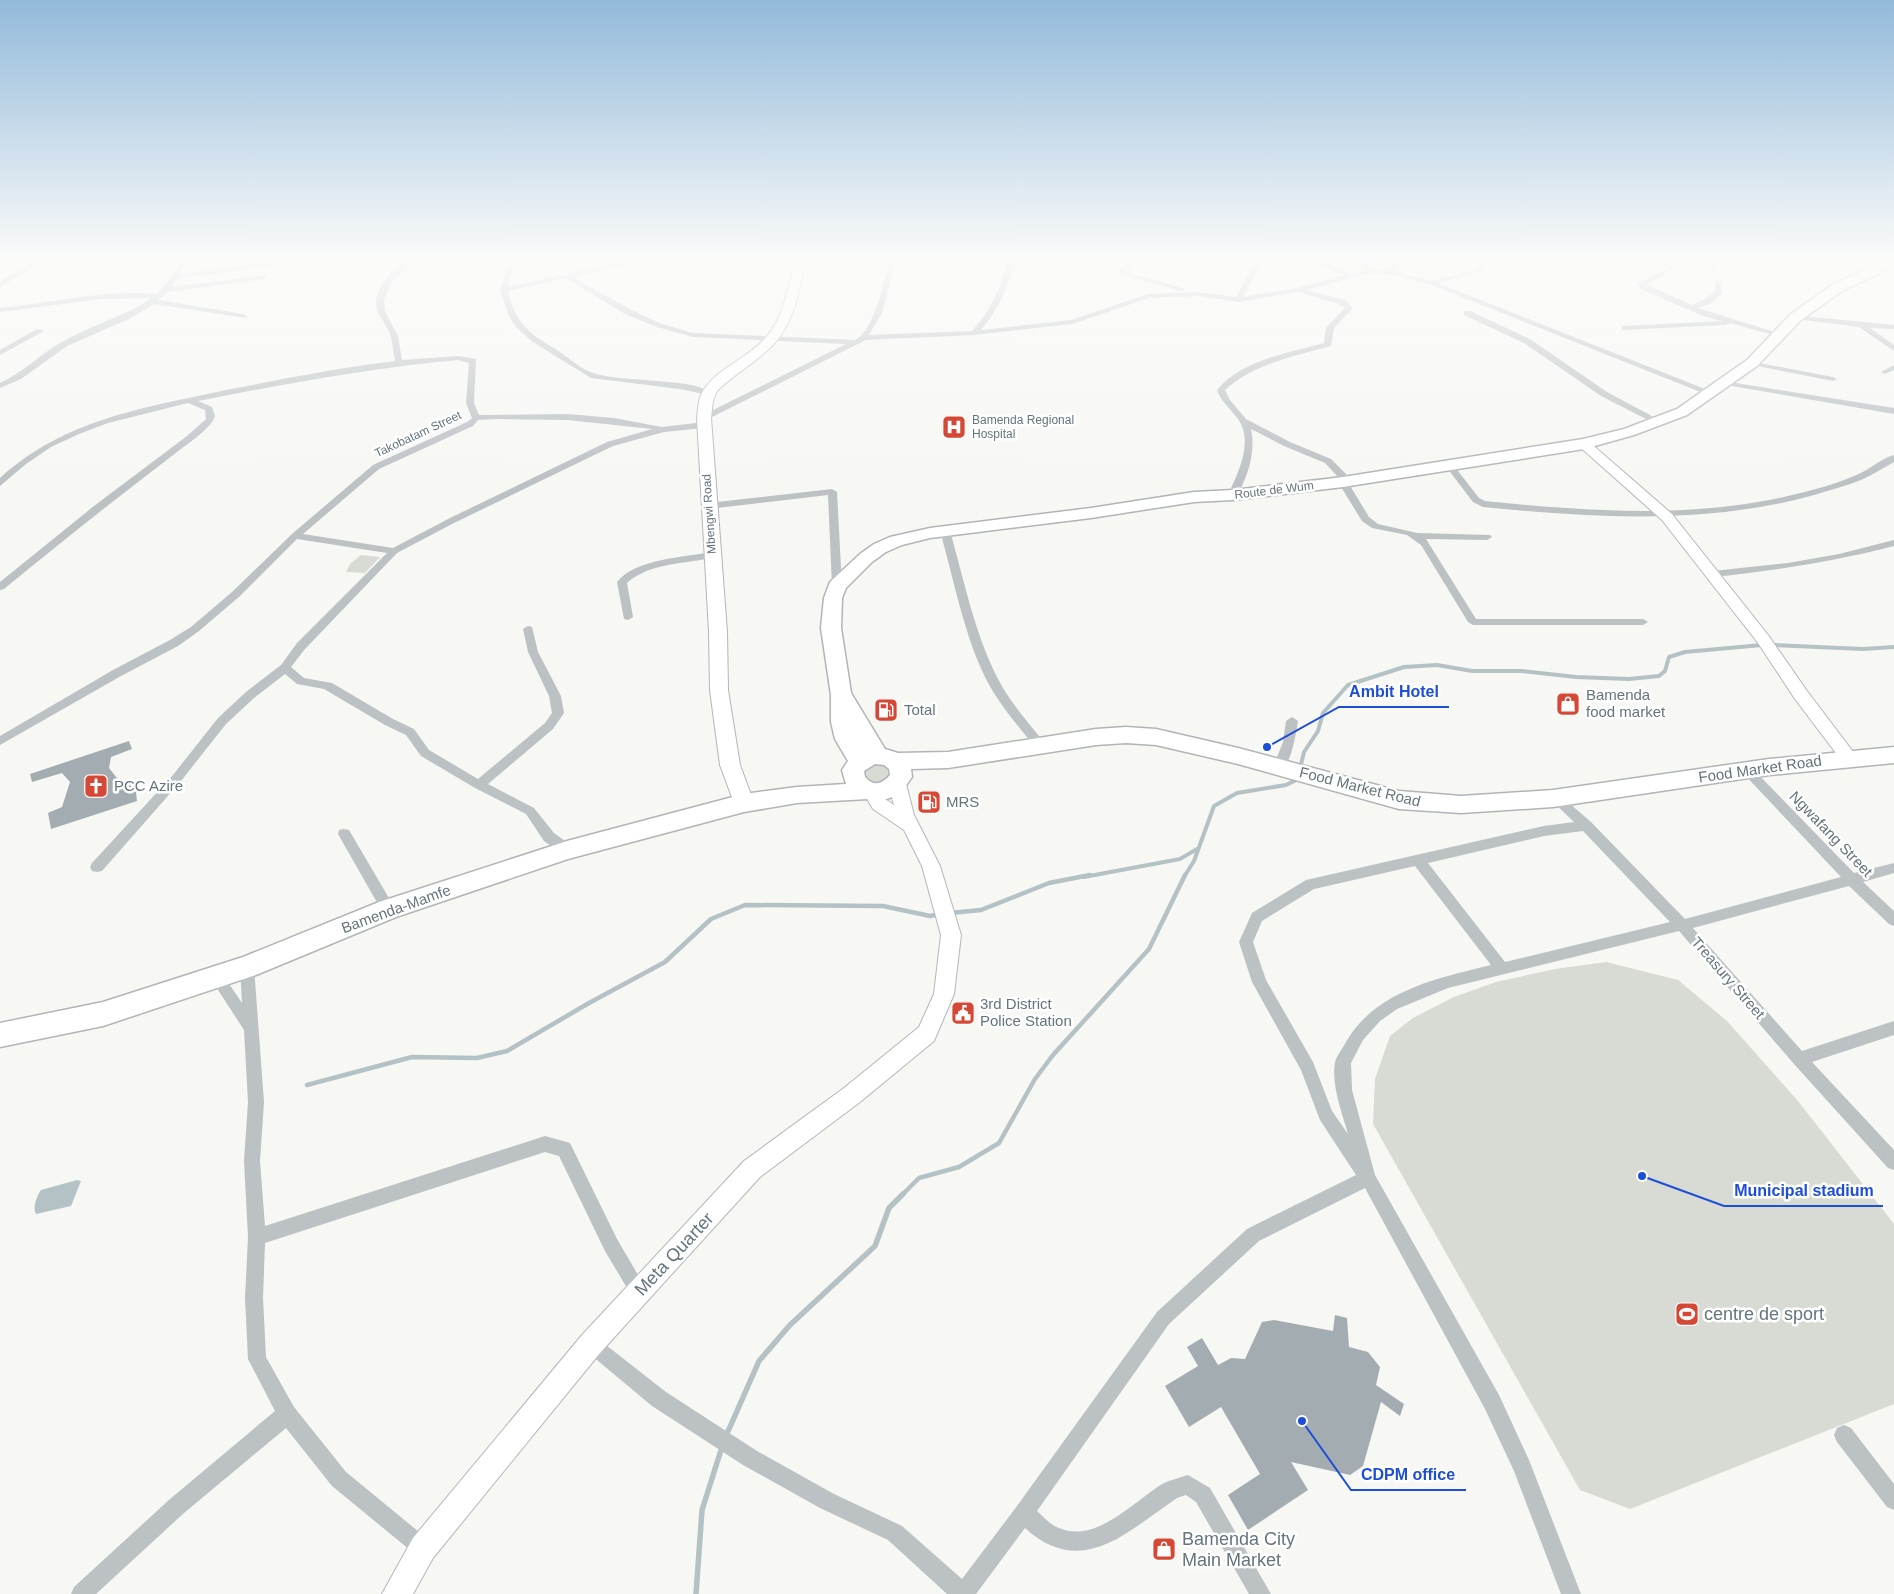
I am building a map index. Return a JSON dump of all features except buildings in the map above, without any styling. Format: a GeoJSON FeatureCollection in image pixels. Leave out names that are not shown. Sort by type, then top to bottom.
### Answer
{"type":"FeatureCollection","features":[{"type":"Feature","properties":{"kind":"highway","name":"Route de Wum"},"geometry":{"type":"LineString","coordinates":[[837,586],[866,558],[880,548],[896,541],[945,531],[1091,513],[1194,497],[1233,495],[1345,481],[1584,444],[1659,422],[1682,412],[1752,363],[1780,331]]}},
{"type":"Feature","properties":{"kind":"highway"},"geometry":{"type":"LineString","coordinates":[[837,586],[833,598],[832,628],[841,695],[842,722],[846,740],[872,761],[902,771],[898,784]]}},
{"type":"Feature","properties":{"kind":"highway","name":"Food Market Road"},"geometry":{"type":"LineString","coordinates":[[872,761],[948,760],[1096,736],[1126,734],[1156,737],[1285,768],[1399,800],[1423,803],[1493,804],[1557,799],[1746,769],[1848,757],[1894,755]]}},
{"type":"Feature","properties":{"kind":"highway","name":"Food Market Road"},"geometry":{"type":"LineString","coordinates":[[870,792],[886,791],[917,771],[948,760]]}},
{"type":"Feature","properties":{"kind":"highway"},"geometry":{"type":"LineString","coordinates":[[870,792],[855,783],[853,777],[872,761]]}},
{"type":"Feature","properties":{"kind":"highway","name":"Bamenda-Mamfe"},"geometry":{"type":"LineString","coordinates":[[796,795],[872,761]]}},
{"type":"Feature","properties":{"kind":"highway","name":"Bamenda-Mamfe"},"geometry":{"type":"LineString","coordinates":[[0,1035],[103,1014],[248,967],[388,910],[567,850],[744,803],[796,795],[870,792]]}},
{"type":"Feature","properties":{"kind":"main road"},"geometry":{"type":"LineString","coordinates":[[708,393],[716,384],[763,349],[773,338],[776,331]]}},
{"type":"Feature","properties":{"kind":"main road","name":"Mbengwi Road"},"geometry":{"type":"LineString","coordinates":[[708,393],[704,422],[708,506],[718,632],[719,690],[730,765],[744,803]]}},
{"type":"Feature","properties":{"kind":"main road"},"geometry":{"type":"LineString","coordinates":[[1584,444],[1663,512],[1767,644],[1801,696],[1848,757]]}},
{"type":"Feature","properties":{"kind":"main road","name":"Meta Quarter"},"geometry":{"type":"LineString","coordinates":[[397,1594],[423,1548],[591,1344],[752,1169],[852,1095],[927,1034],[944,994],[951,935],[931,866],[905,815],[898,784]]}},
{"type":"Feature","properties":{"kind":"main road"},"geometry":{"type":"LineString","coordinates":[[870,792],[879,804],[910,825]]}},
{"type":"Feature","properties":{"kind":"street"},"geometry":{"type":"LineString","coordinates":[[0,353],[39,331]]}},
{"type":"Feature","properties":{"kind":"street"},"geometry":{"type":"LineString","coordinates":[[0,386],[25,374],[63,345],[94,331]]}},
{"type":"Feature","properties":{"kind":"street"},"geometry":{"type":"LineString","coordinates":[[392,331],[399,363]]}},
{"type":"Feature","properties":{"kind":"street"},"geometry":{"type":"LineString","coordinates":[[525,331],[584,372],[602,377],[688,387],[708,393]]}},
{"type":"Feature","properties":{"kind":"street"},"geometry":{"type":"LineString","coordinates":[[678,331],[693,335],[860,340],[988,331]]}},
{"type":"Feature","properties":{"kind":"street"},"geometry":{"type":"LineString","coordinates":[[97,867],[177,778],[222,721],[285,668],[301,646],[394,551],[451,521],[610,444],[663,429],[704,422],[860,340],[866,331]]}},
{"type":"Feature","properties":{"kind":"street"},"geometry":{"type":"LineString","coordinates":[[1233,495],[1246,466],[1249,438],[1243,421],[1221,393],[1221,390],[1226,384],[1250,370],[1328,344],[1330,331]]}},
{"type":"Feature","properties":{"kind":"street"},"geometry":{"type":"LineString","coordinates":[[1506,331],[1527,341],[1611,398],[1659,422]]}},
{"type":"Feature","properties":{"kind":"street"},"geometry":{"type":"LineString","coordinates":[[1556,331],[1711,393]]}},
{"type":"Feature","properties":{"kind":"street"},"geometry":{"type":"LineString","coordinates":[[1768,331],[1777,334]]}},
{"type":"Feature","properties":{"kind":"street"},"geometry":{"type":"LineString","coordinates":[[1870,331],[1894,349]]}},
{"type":"Feature","properties":{"kind":"street"},"geometry":{"type":"LineString","coordinates":[[0,483],[20,462],[62,438],[108,420],[314,374],[399,363],[458,358],[473,362],[470,403],[476,418]]}},
{"type":"Feature","properties":{"kind":"street"},"geometry":{"type":"LineString","coordinates":[[1752,363],[1833,379]]}},
{"type":"Feature","properties":{"kind":"street"},"geometry":{"type":"LineString","coordinates":[[1885,372],[1894,367]]}},
{"type":"Feature","properties":{"kind":"street"},"geometry":{"type":"LineString","coordinates":[[1726,383],[1894,411]]}},
{"type":"Feature","properties":{"kind":"street"},"geometry":{"type":"LineString","coordinates":[[0,587],[97,508],[190,438],[210,420],[209,409],[187,401]]}},
{"type":"Feature","properties":{"kind":"street","name":"Takobatam Street"},"geometry":{"type":"LineString","coordinates":[[0,742],[117,673],[174,643],[195,629],[236,594],[295,536],[376,467],[470,424],[476,418],[545,415],[607,420],[663,429]]}},
{"type":"Feature","properties":{"kind":"street"},"geometry":{"type":"LineString","coordinates":[[1243,421],[1287,444],[1328,461],[1345,481],[1364,519],[1375,526],[1405,531],[1417,536],[1425,543],[1473,622],[1643,622]]}},
{"type":"Feature","properties":{"kind":"street"},"geometry":{"type":"LineString","coordinates":[[1448,464],[1476,500],[1483,504],[1563,512],[1706,512],[1788,499],[1858,478],[1894,458]]}},
{"type":"Feature","properties":{"kind":"street"},"geometry":{"type":"LineString","coordinates":[[708,506],[832,492],[837,586]]}},
{"type":"Feature","properties":{"kind":"street"},"geometry":{"type":"LineString","coordinates":[[945,531],[975,636],[987,667],[1002,696],[1040,745]]}},
{"type":"Feature","properties":{"kind":"street"},"geometry":{"type":"LineString","coordinates":[[295,536],[394,551]]}},
{"type":"Feature","properties":{"kind":"street"},"geometry":{"type":"LineString","coordinates":[[1417,536],[1487,537]]}},
{"type":"Feature","properties":{"kind":"street"},"geometry":{"type":"LineString","coordinates":[[1712,574],[1788,566],[1839,557],[1894,543]]}},
{"type":"Feature","properties":{"kind":"street"},"geometry":{"type":"LineString","coordinates":[[628,617],[622,582],[626,578],[647,568],[712,555]]}},
{"type":"Feature","properties":{"kind":"street"},"geometry":{"type":"LineString","coordinates":[[479,785],[549,726],[558,714],[555,696],[533,652],[528,629]]}},
{"type":"Feature","properties":{"kind":"street"},"geometry":{"type":"LineString","coordinates":[[285,668],[301,680],[328,686],[389,722],[410,732],[425,753],[479,785],[530,811],[550,837],[567,850]]}},
{"type":"Feature","properties":{"kind":"street"},"geometry":{"type":"LineString","coordinates":[[1285,768],[1292,721]]}},
{"type":"Feature","properties":{"kind":"street","name":"Ngwafang Street"},"geometry":{"type":"LineString","coordinates":[[1746,769],[1852,880],[1894,920]]}},
{"type":"Feature","properties":{"kind":"street","name":"Treasury Street"},"geometry":{"type":"LineString","coordinates":[[1557,799],[1586,826],[1682,925],[1799,1059],[1894,1162]]}},
{"type":"Feature","properties":{"kind":"street"},"geometry":{"type":"LineString","coordinates":[[1571,1594],[1522,1467],[1492,1402],[1368,1178],[1326,1115],[1308,1067],[1259,982],[1246,942],[1258,917],[1311,884],[1544,831],[1586,826]]}},
{"type":"Feature","properties":{"kind":"street"},"geometry":{"type":"LineString","coordinates":[[344,834],[388,910]]}},
{"type":"Feature","properties":{"kind":"street"},"geometry":{"type":"LineString","coordinates":[[1418,861],[1502,969]]}},
{"type":"Feature","properties":{"kind":"street"},"geometry":{"type":"LineString","coordinates":[[1368,1178],[1344,1090],[1344,1062],[1358,1036],[1375,1016],[1392,1004],[1446,982],[1682,925],[1894,868]]}},
{"type":"Feature","properties":{"kind":"street"},"geometry":{"type":"LineString","coordinates":[[248,967],[256,1102],[252,1161],[257,1237],[254,1298],[257,1359],[287,1414],[339,1478],[423,1548]]}},
{"type":"Feature","properties":{"kind":"street"},"geometry":{"type":"LineString","coordinates":[[216,976],[253,1032]]}},
{"type":"Feature","properties":{"kind":"street"},"geometry":{"type":"LineString","coordinates":[[1799,1059],[1894,1028]]}},
{"type":"Feature","properties":{"kind":"street"},"geometry":{"type":"LineString","coordinates":[[257,1237],[545,1144],[564,1149],[611,1245],[639,1292]]}},
{"type":"Feature","properties":{"kind":"street"},"geometry":{"type":"LineString","coordinates":[[591,1344],[659,1399],[750,1458],[827,1501],[895,1534],[963,1594],[1024,1513],[1163,1318],[1253,1235],[1368,1178]]}},
{"type":"Feature","properties":{"kind":"street"},"geometry":{"type":"LineString","coordinates":[[81,1594],[177,1506],[287,1414]]}},
{"type":"Feature","properties":{"kind":"street"},"geometry":{"type":"LineString","coordinates":[[1844,1435],[1894,1500]]}},
{"type":"Feature","properties":{"kind":"street"},"geometry":{"type":"LineString","coordinates":[[1024,1513],[1053,1537],[1070,1543],[1088,1542],[1119,1526],[1171,1490],[1188,1485],[1203,1495],[1260,1594]]}},
{"type":"Feature","properties":{"kind":"shaded area"},"geometry":{"type":"Polygon","coordinates":[[[361,555],[380,557],[365,573],[346,572],[350,564],[361,555]]]}},
{"type":"Feature","properties":{"kind":"shaded area"},"geometry":{"type":"Polygon","coordinates":[[[875,764],[885,764],[893,772],[888,783],[869,784],[863,774],[864,770],[875,764]]]}},
{"type":"Feature","properties":{"kind":"shaded area","name":"centre de sport"},"geometry":{"type":"Polygon","coordinates":[[[1606,962],[1678,980],[1727,1021],[1798,1101],[1894,1224],[1894,1404],[1630,1509],[1580,1490],[1373,1124],[1375,1079],[1390,1036],[1413,1018],[1454,997],[1496,982],[1555,969],[1606,962]]]}},
{"type":"Feature","properties":{"kind":"shaded area"},"geometry":{"type":"Polygon","coordinates":[[[77,1180],[81,1181],[71,1206],[36,1214],[35,1205],[41,1190],[77,1180]]]}},
{"type":"Feature","properties":{"kind":"waterway"},"geometry":{"type":"LineString","coordinates":[[1300,769],[1304,752],[1318,731],[1323,713],[1348,685],[1404,667],[1437,665],[1472,671],[1522,671],[1576,677],[1629,679],[1659,676],[1665,671],[1669,657],[1685,652],[1762,645]]}},
{"type":"Feature","properties":{"kind":"waterway"},"geometry":{"type":"LineString","coordinates":[[1772,645],[1863,649],[1894,647]]}},
{"type":"Feature","properties":{"kind":"waterway"},"geometry":{"type":"LineString","coordinates":[[1184,877],[1194,861],[1214,806],[1237,793],[1286,785],[1298,779]]}},
{"type":"Feature","properties":{"kind":"waterway"},"geometry":{"type":"LineString","coordinates":[[1084,877],[1180,859],[1197,849]]}},
{"type":"Feature","properties":{"kind":"waterway"},"geometry":{"type":"LineString","coordinates":[[950,913],[981,910],[1049,883],[1090,875]]}},
{"type":"Feature","properties":{"kind":"waterway"},"geometry":{"type":"LineString","coordinates":[[726,1436],[759,1361],[790,1325],[875,1246],[889,1208],[919,1178],[959,1167],[999,1143],[1035,1079],[1053,1055],[1149,949],[1184,877]]}},
{"type":"Feature","properties":{"kind":"waterway"},"geometry":{"type":"LineString","coordinates":[[307,1085],[412,1057],[477,1058],[507,1051],[589,1003],[665,962],[711,919],[745,905],[883,906],[930,916],[940,914]]}},
{"type":"Feature","properties":{"kind":"waterway"},"geometry":{"type":"LineString","coordinates":[[696,1594],[702,1510],[722,1447]]}},
{"type":"Feature","properties":{"kind":"place","name":"Bamenda Regional Hospital"},"geometry":{"type":"Point","coordinates":[954,427]}},
{"type":"Feature","properties":{"kind":"place","name":"Bamenda food market"},"geometry":{"type":"Point","coordinates":[1568,704]}},
{"type":"Feature","properties":{"kind":"place","name":"Total"},"geometry":{"type":"Point","coordinates":[886,710]}},
{"type":"Feature","properties":{"kind":"place","name":"Ambit Hotel"},"geometry":{"type":"Point","coordinates":[1267,747]}},
{"type":"Feature","properties":{"kind":"place","name":"PCC Azire"},"geometry":{"type":"Point","coordinates":[96,786]}},
{"type":"Feature","properties":{"kind":"place","name":"MRS"},"geometry":{"type":"Point","coordinates":[929,802]}},
{"type":"Feature","properties":{"kind":"place","name":"3rd District Police Station"},"geometry":{"type":"Point","coordinates":[963,1013]}},
{"type":"Feature","properties":{"kind":"place","name":"Municipal stadium"},"geometry":{"type":"Point","coordinates":[1642,1176]}},
{"type":"Feature","properties":{"kind":"place","name":"centre de sport"},"geometry":{"type":"Point","coordinates":[1687,1314]}},
{"type":"Feature","properties":{"kind":"place","name":"CDPM office"},"geometry":{"type":"Point","coordinates":[1302,1421]}},
{"type":"Feature","properties":{"kind":"place","name":"Bamenda City Main Market"},"geometry":{"type":"Point","coordinates":[1164,1549]}}]}
